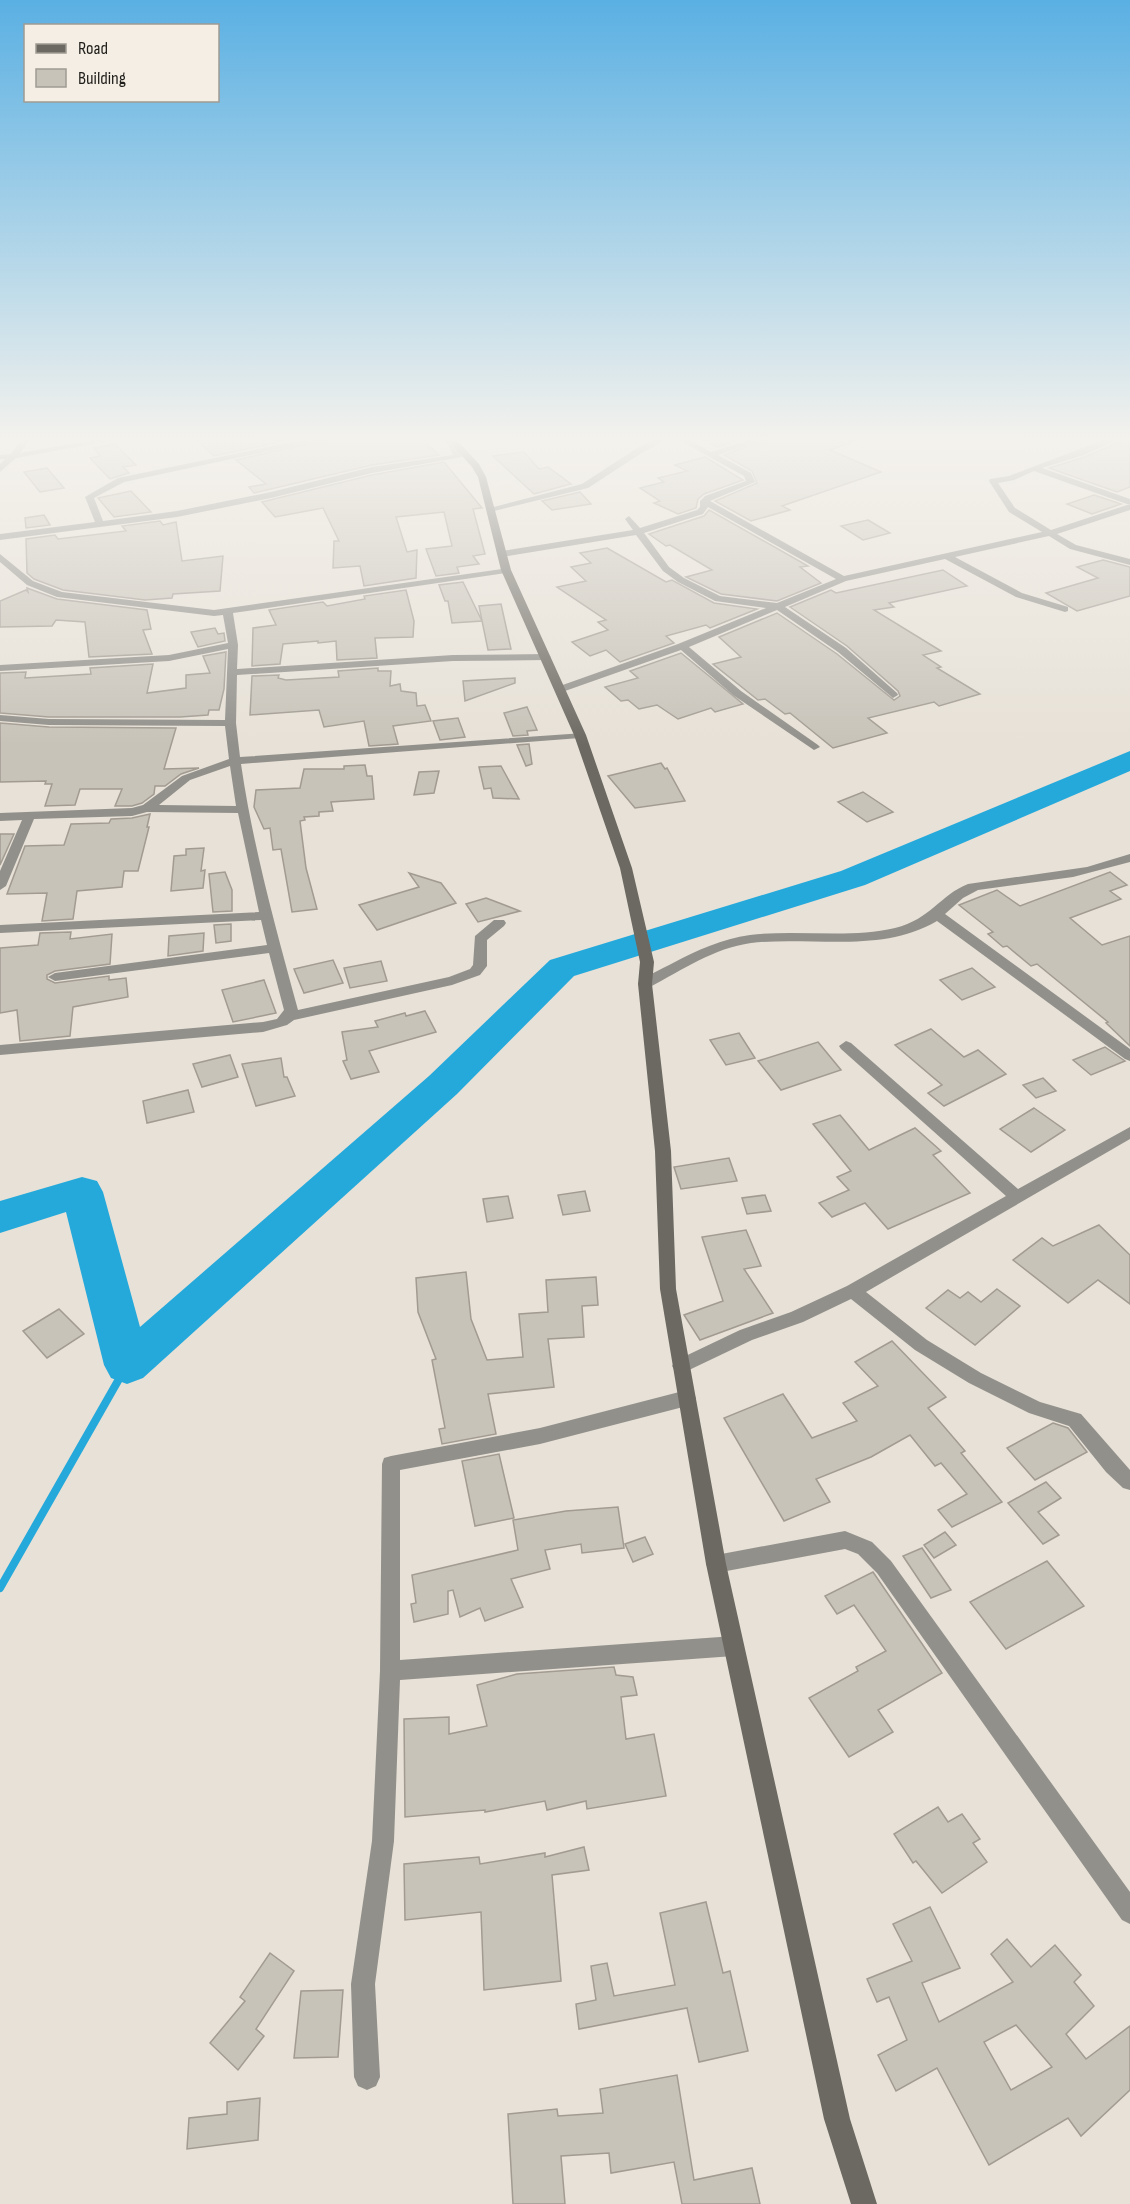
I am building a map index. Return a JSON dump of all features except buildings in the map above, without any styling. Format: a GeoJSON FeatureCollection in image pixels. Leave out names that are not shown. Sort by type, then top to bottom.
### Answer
{"type":"FeatureCollection","features":[{"type":"Feature","properties":{"kind":"street"},"geometry":{"type":"LineString","coordinates":[[498,539],[506,570],[580,735],[626,868],[647,962],[645,984],[663,1151],[668,1289],[681,1366],[716,1564],[837,2119],[864,2204]]}},
{"type":"Feature","properties":{"kind":"street"},"geometry":{"type":"LineString","coordinates":[[502,554],[595,539]]}},
{"type":"Feature","properties":{"kind":"street"},"geometry":{"type":"LineString","coordinates":[[642,539],[666,569],[681,580],[718,599],[777,606],[842,650],[893,695]]}},
{"type":"Feature","properties":{"kind":"street"},"geometry":{"type":"LineString","coordinates":[[772,539],[843,579]]}},
{"type":"Feature","properties":{"kind":"street"},"geometry":{"type":"LineString","coordinates":[[561,689],[682,646],[843,579],[1025,539]]}},
{"type":"Feature","properties":{"kind":"street"},"geometry":{"type":"LineString","coordinates":[[1060,539],[1088,552],[1130,562]]}},
{"type":"Feature","properties":{"kind":"street"},"geometry":{"type":"LineString","coordinates":[[0,557],[30,583],[60,595],[156,607],[228,612],[506,570]]}},
{"type":"Feature","properties":{"kind":"street"},"geometry":{"type":"LineString","coordinates":[[948,557],[1019,595],[1065,609]]}},
{"type":"Feature","properties":{"kind":"street"},"geometry":{"type":"LineString","coordinates":[[718,599],[719,603],[745,620]]}},
{"type":"Feature","properties":{"kind":"street"},"geometry":{"type":"LineString","coordinates":[[228,612],[233,645],[230,723],[235,760],[243,810],[266,916],[291,1010],[290,1016]]}},
{"type":"Feature","properties":{"kind":"street"},"geometry":{"type":"LineString","coordinates":[[0,668],[169,658],[233,645]]}},
{"type":"Feature","properties":{"kind":"street"},"geometry":{"type":"LineString","coordinates":[[682,646],[737,693],[814,747]]}},
{"type":"Feature","properties":{"kind":"street"},"geometry":{"type":"LineString","coordinates":[[232,672],[453,658],[546,657]]}},
{"type":"Feature","properties":{"kind":"street"},"geometry":{"type":"LineString","coordinates":[[0,718],[49,722],[230,723]]}},
{"type":"Feature","properties":{"kind":"street"},"geometry":{"type":"LineString","coordinates":[[147,808],[186,778],[235,760],[580,735]]}},
{"type":"Feature","properties":{"kind":"street"},"geometry":{"type":"LineString","coordinates":[[0,817],[132,812],[147,808],[243,810]]}},
{"type":"Feature","properties":{"kind":"street"},"geometry":{"type":"LineString","coordinates":[[0,886],[28,817]]}},
{"type":"Feature","properties":{"kind":"street"},"geometry":{"type":"LineString","coordinates":[[645,984],[707,951],[733,943],[777,939],[848,938],[888,933],[922,923],[936,914],[961,891],[976,886],[1058,876],[1124,861],[1130,873]]}},
{"type":"Feature","properties":{"kind":"street"},"geometry":{"type":"LineString","coordinates":[[936,914],[1130,1056]]}},
{"type":"Feature","properties":{"kind":"street"},"geometry":{"type":"LineString","coordinates":[[0,929],[266,916]]}},
{"type":"Feature","properties":{"kind":"street"},"geometry":{"type":"LineString","coordinates":[[0,1050],[263,1027],[282,1022],[290,1016],[452,981],[475,972],[480,966],[482,957],[480,939],[499,922]]}},
{"type":"Feature","properties":{"kind":"street"},"geometry":{"type":"LineString","coordinates":[[55,977],[274,948]]}},
{"type":"Feature","properties":{"kind":"street"},"geometry":{"type":"LineString","coordinates":[[846,1046],[1016,1196]]}},
{"type":"Feature","properties":{"kind":"street"},"geometry":{"type":"LineString","coordinates":[[681,1366],[746,1335],[797,1317],[853,1291],[1130,1132]]}},
{"type":"Feature","properties":{"kind":"street"},"geometry":{"type":"LineString","coordinates":[[853,1291],[921,1345],[975,1378],[1035,1408],[1075,1420],[1113,1466],[1130,1482]]}},
{"type":"Feature","properties":{"kind":"street"},"geometry":{"type":"LineString","coordinates":[[367,2077],[363,1984],[383,1841],[390,1671],[391,1464],[540,1436],[687,1398]]}},
{"type":"Feature","properties":{"kind":"street"},"geometry":{"type":"LineString","coordinates":[[716,1564],[844,1540],[865,1548],[884,1567],[1130,1912]]}},
{"type":"Feature","properties":{"kind":"street"},"geometry":{"type":"LineString","coordinates":[[390,1671],[734,1646]]}},
{"type":"Feature","properties":{"kind":"waterway"},"geometry":{"type":"LineString","coordinates":[[0,1217],[82,1192],[127,1365],[443,1085],[562,968],[853,878],[1130,760]]}},
{"type":"Feature","properties":{"kind":"waterway"},"geometry":{"type":"LineString","coordinates":[[0,1588],[127,1365]]}}]}
